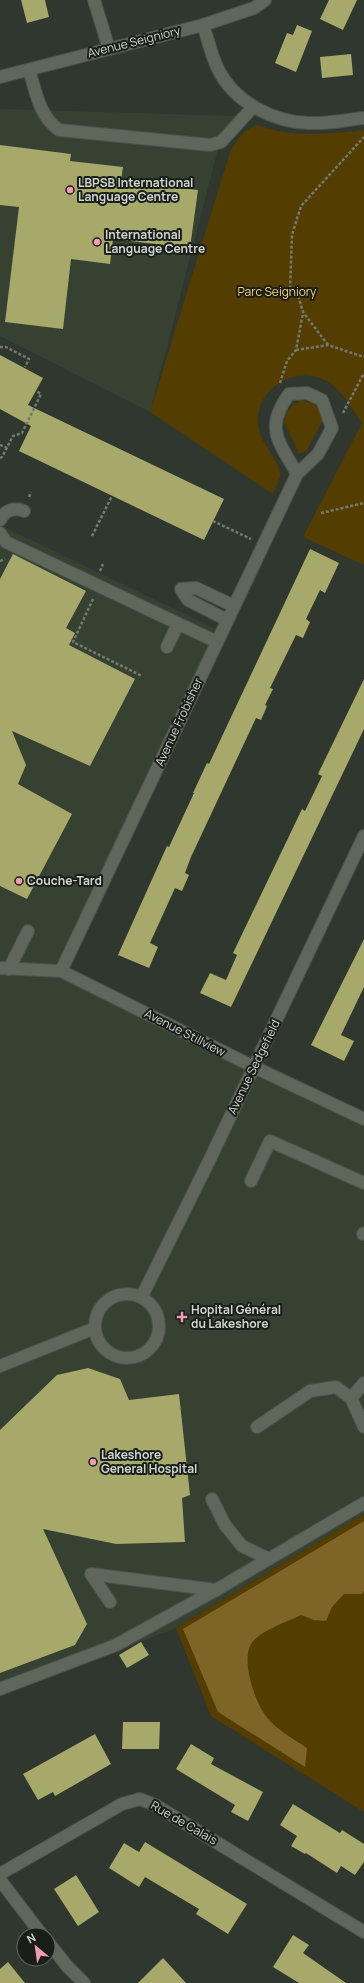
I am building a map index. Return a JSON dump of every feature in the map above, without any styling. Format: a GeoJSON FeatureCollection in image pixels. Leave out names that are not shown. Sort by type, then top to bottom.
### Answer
{"type":"FeatureCollection","features":[{"type":"Feature","properties":{"kind":"street"},"geometry":{"type":"LineString","coordinates":[[94,0],[108,48]]}},
{"type":"Feature","properties":{"kind":"street","name":"Avenue Seigniory"},"geometry":{"type":"LineString","coordinates":[[0,78],[108,48],[203,25],[254,8],[265,0]]}},
{"type":"Feature","properties":{"kind":"street"},"geometry":{"type":"LineString","coordinates":[[203,25],[218,68],[227,83],[253,107],[281,120],[309,123],[364,118]]}},
{"type":"Feature","properties":{"kind":"street"},"geometry":{"type":"LineString","coordinates":[[29,70],[43,114],[50,124],[59,130],[210,145],[221,142],[253,107]]}},
{"type":"Feature","properties":{"kind":"street","name":"Avenue Frobisher"},"geometry":{"type":"LineString","coordinates":[[61,971],[297,474],[318,454],[332,428],[322,400],[307,393],[289,394],[278,409],[275,422],[278,438],[297,474]]}},
{"type":"Feature","properties":{"kind":"street"},"geometry":{"type":"LineString","coordinates":[[0,520],[8,511],[17,508],[24,512]]}},
{"type":"Feature","properties":{"kind":"street"},"geometry":{"type":"LineString","coordinates":[[0,533],[6,542],[217,642]]}},
{"type":"Feature","properties":{"kind":"street"},"geometry":{"type":"LineString","coordinates":[[228,620],[188,600],[181,589],[196,588],[234,606]]}},
{"type":"Feature","properties":{"kind":"street"},"geometry":{"type":"LineString","coordinates":[[167,647],[178,624]]}},
{"type":"Feature","properties":{"kind":"street","name":"Avenue Sedgefield"},"geometry":{"type":"LineString","coordinates":[[142,1296],[254,1067],[364,836]]}},
{"type":"Feature","properties":{"kind":"street"},"geometry":{"type":"LineString","coordinates":[[5,968],[28,931]]}},
{"type":"Feature","properties":{"kind":"street","name":"Avenue Stillview"},"geometry":{"type":"LineString","coordinates":[[5,968],[61,971],[254,1067],[364,1119]]}},
{"type":"Feature","properties":{"kind":"street"},"geometry":{"type":"LineString","coordinates":[[251,1180],[270,1141],[364,1183]]}},
{"type":"Feature","properties":{"kind":"street"},"geometry":{"type":"LineString","coordinates":[[122,1294],[142,1296],[151,1303],[157,1312],[160,1323],[154,1345],[148,1351],[138,1356],[127,1358],[114,1355],[104,1349],[98,1339],[95,1328],[97,1314],[103,1305],[111,1298],[122,1294]]}},
{"type":"Feature","properties":{"kind":"street"},"geometry":{"type":"LineString","coordinates":[[0,1366],[95,1328]]}},
{"type":"Feature","properties":{"kind":"street"},"geometry":{"type":"LineString","coordinates":[[351,1398],[364,1382]]}},
{"type":"Feature","properties":{"kind":"street"},"geometry":{"type":"LineString","coordinates":[[257,1427],[310,1391],[336,1386],[351,1398],[364,1427]]}},
{"type":"Feature","properties":{"kind":"street"},"geometry":{"type":"LineString","coordinates":[[212,1499],[225,1525],[242,1546],[269,1559]]}},
{"type":"Feature","properties":{"kind":"street"},"geometry":{"type":"LineString","coordinates":[[0,1689],[116,1645],[216,1590],[364,1503]]}},
{"type":"Feature","properties":{"kind":"street"},"geometry":{"type":"LineString","coordinates":[[110,1602],[91,1574],[216,1590]]}},
{"type":"Feature","properties":{"kind":"street","name":"Rue de Calais"},"geometry":{"type":"LineString","coordinates":[[0,1874],[122,1804],[140,1799],[155,1805],[364,1932]]}},
{"type":"Feature","properties":{"kind":"street"},"geometry":{"type":"LineString","coordinates":[[0,1880],[36,1927]]}},
{"type":"Feature","properties":{"kind":"street"},"geometry":{"type":"LineString","coordinates":[[56,1952],[84,1983]]}},
{"type":"Feature","properties":{"kind":"path"},"geometry":{"type":"LineString","coordinates":[[328,345],[303,312],[298,295],[290,290],[292,235],[301,206],[364,136]]}},
{"type":"Feature","properties":{"kind":"path"},"geometry":{"type":"LineString","coordinates":[[279,386],[287,361],[296,350],[303,312]]}},
{"type":"Feature","properties":{"kind":"path"},"geometry":{"type":"LineString","coordinates":[[296,350],[328,345],[364,357]]}},
{"type":"Feature","properties":{"kind":"path"},"geometry":{"type":"LineString","coordinates":[[0,347],[6,347],[29,359],[25,367]]}},
{"type":"Feature","properties":{"kind":"path"},"geometry":{"type":"LineString","coordinates":[[343,413],[364,373]]}},
{"type":"Feature","properties":{"kind":"path"},"geometry":{"type":"LineString","coordinates":[[0,458],[13,436],[22,433],[41,394],[36,391]]}},
{"type":"Feature","properties":{"kind":"path"},"geometry":{"type":"LineString","coordinates":[[24,428],[29,431]]}},
{"type":"Feature","properties":{"kind":"path"},"geometry":{"type":"LineString","coordinates":[[0,445],[7,448]]}},
{"type":"Feature","properties":{"kind":"path"},"geometry":{"type":"LineString","coordinates":[[92,536],[112,496]]}},
{"type":"Feature","properties":{"kind":"path"},"geometry":{"type":"LineString","coordinates":[[321,513],[364,503]]}},
{"type":"Feature","properties":{"kind":"path"},"geometry":{"type":"LineString","coordinates":[[213,521],[252,539]]}},
{"type":"Feature","properties":{"kind":"path"},"geometry":{"type":"LineString","coordinates":[[0,560],[4,559]]}},
{"type":"Feature","properties":{"kind":"path"},"geometry":{"type":"LineString","coordinates":[[99,572],[103,564]]}},
{"type":"Feature","properties":{"kind":"path"},"geometry":{"type":"LineString","coordinates":[[94,595],[73,642],[142,676]]}},
{"type":"Feature","properties":{"kind":"shaded area","name":"International Language Centre"},"geometry":{"type":"Polygon","coordinates":[[[0,109],[237,116],[218,149],[150,412],[0,336],[0,109]]]}},
{"type":"Feature","properties":{"kind":"shaded area","name":"Hopital Général du Lakeshore"},"geometry":{"type":"Polygon","coordinates":[[[2,526],[216,629],[61,971],[364,1119],[364,1514],[176,1628],[0,1696],[0,531],[2,526]]]}},
{"type":"Feature","properties":{"kind":"shaded area"},"geometry":{"type":"Polygon","coordinates":[[[364,1521],[364,1591],[362,1594],[344,1594],[332,1607],[326,1621],[314,1620],[301,1615],[274,1627],[255,1639],[248,1651],[248,1671],[254,1692],[262,1710],[274,1725],[307,1748],[305,1767],[218,1712],[183,1629],[364,1521]]]}},
{"type":"Feature","properties":{"kind":"green space","name":"Parc Seigniory"},"geometry":{"type":"Polygon","coordinates":[[[257,125],[284,132],[310,134],[364,130],[364,565],[303,537],[362,423],[346,399],[335,387],[325,380],[313,376],[302,376],[291,378],[280,383],[271,390],[264,399],[259,410],[259,431],[280,470],[280,477],[273,494],[150,412],[230,152],[244,133],[257,125]]]}},
{"type":"Feature","properties":{"kind":"green space"},"geometry":{"type":"Polygon","coordinates":[[[300,400],[316,404],[323,420],[307,450],[299,454],[284,421],[288,410],[300,400]]]}},
{"type":"Feature","properties":{"kind":"green space"},"geometry":{"type":"Polygon","coordinates":[[[364,1514],[364,1812],[211,1716],[176,1628],[364,1514]]]}},
{"type":"Feature","properties":{"kind":"building"},"geometry":{"type":"Polygon","coordinates":[[[21,0],[45,0],[49,17],[27,23],[21,0]]]}},
{"type":"Feature","properties":{"kind":"building"},"geometry":{"type":"Polygon","coordinates":[[[329,0],[357,0],[343,30],[320,19],[329,0]]]}},
{"type":"Feature","properties":{"kind":"building"},"geometry":{"type":"Polygon","coordinates":[[[297,25],[312,31],[296,72],[275,63],[287,33],[293,35],[297,25]]]}},
{"type":"Feature","properties":{"kind":"building"},"geometry":{"type":"Polygon","coordinates":[[[351,54],[353,75],[322,78],[320,57],[351,54]]]}},
{"type":"Feature","properties":{"kind":"building"},"geometry":{"type":"Polygon","coordinates":[[[0,145],[71,154],[70,161],[123,167],[121,181],[198,190],[190,248],[113,239],[110,264],[71,259],[63,329],[5,322],[19,207],[0,205],[0,145]]]}},
{"type":"Feature","properties":{"kind":"building"},"geometry":{"type":"Polygon","coordinates":[[[0,355],[43,378],[28,405],[224,499],[204,540],[19,451],[31,426],[0,409],[0,355]]]}},
{"type":"Feature","properties":{"kind":"building"},"geometry":{"type":"Polygon","coordinates":[[[310,549],[339,563],[325,593],[320,590],[306,619],[310,622],[303,638],[296,635],[270,688],[273,689],[265,705],[267,706],[261,720],[256,718],[191,857],[185,873],[189,875],[182,891],[175,888],[150,943],[158,947],[149,968],[118,955],[167,846],[169,847],[207,763],[209,764],[310,549]]]}},
{"type":"Feature","properties":{"kind":"building"},"geometry":{"type":"Polygon","coordinates":[[[13,554],[86,591],[66,628],[75,633],[69,645],[135,679],[90,766],[12,731],[26,765],[18,784],[72,814],[27,899],[0,886],[0,579],[13,554]]]}},
{"type":"Feature","properties":{"kind":"building"},"geometry":{"type":"Polygon","coordinates":[[[364,679],[364,729],[231,1007],[200,993],[210,973],[226,980],[237,955],[233,953],[302,809],[305,811],[322,776],[318,774],[364,679]]]}},
{"type":"Feature","properties":{"kind":"building"},"geometry":{"type":"Polygon","coordinates":[[[364,939],[364,987],[341,1035],[354,1041],[344,1061],[311,1045],[364,939]]]}},
{"type":"Feature","properties":{"kind":"building","name":"Lakeshore General Hospital"},"geometry":{"type":"Polygon","coordinates":[[[88,1368],[120,1379],[129,1400],[179,1394],[190,1495],[182,1498],[185,1542],[116,1544],[43,1529],[87,1624],[75,1645],[0,1673],[0,1430],[57,1375],[88,1368]]]}},
{"type":"Feature","properties":{"kind":"building"},"geometry":{"type":"Polygon","coordinates":[[[141,1642],[149,1655],[127,1668],[119,1655],[141,1642]]]}},
{"type":"Feature","properties":{"kind":"building"},"geometry":{"type":"Polygon","coordinates":[[[123,1722],[160,1722],[159,1749],[122,1749],[123,1722]]]}},
{"type":"Feature","properties":{"kind":"building"},"geometry":{"type":"Polygon","coordinates":[[[95,1734],[111,1764],[55,1796],[53,1792],[38,1800],[23,1774],[95,1734]]]}},
{"type":"Feature","properties":{"kind":"building"},"geometry":{"type":"Polygon","coordinates":[[[191,1744],[214,1758],[211,1764],[263,1792],[248,1821],[231,1812],[235,1805],[176,1769],[191,1744]]]}},
{"type":"Feature","properties":{"kind":"building"},"geometry":{"type":"Polygon","coordinates":[[[293,1804],[340,1833],[342,1830],[364,1844],[364,1862],[355,1875],[341,1866],[337,1873],[306,1853],[305,1854],[291,1846],[297,1836],[280,1825],[293,1804]]]}},
{"type":"Feature","properties":{"kind":"building"},"geometry":{"type":"Polygon","coordinates":[[[145,1842],[247,1904],[228,1934],[196,1914],[199,1909],[145,1877],[139,1887],[109,1868],[124,1843],[139,1852],[145,1842]]]}},
{"type":"Feature","properties":{"kind":"building"},"geometry":{"type":"Polygon","coordinates":[[[76,1875],[99,1912],[78,1926],[54,1889],[76,1875]]]}},
{"type":"Feature","properties":{"kind":"building"},"geometry":{"type":"Polygon","coordinates":[[[293,1935],[309,1945],[303,1953],[346,1983],[299,1983],[273,1967],[293,1935]]]}},
{"type":"Feature","properties":{"kind":"building"},"geometry":{"type":"Polygon","coordinates":[[[163,1958],[186,1983],[138,1983],[163,1958]]]}},
{"type":"Feature","properties":{"kind":"building"},"geometry":{"type":"Polygon","coordinates":[[[8,1962],[25,1983],[0,1983],[0,1969],[8,1962]]]}},
{"type":"Feature","properties":{"kind":"place","name":"LBPSB International Language Centre"},"geometry":{"type":"Point","coordinates":[70,190]}},
{"type":"Feature","properties":{"kind":"place","name":"International Language Centre"},"geometry":{"type":"Point","coordinates":[97,242]}},
{"type":"Feature","properties":{"kind":"place","name":"Couche-Tard"},"geometry":{"type":"Point","coordinates":[19,881]}},
{"type":"Feature","properties":{"kind":"place","name":"Hopital Général du Lakeshore"},"geometry":{"type":"Point","coordinates":[182,1317]}},
{"type":"Feature","properties":{"kind":"place","name":"Lakeshore General Hospital"},"geometry":{"type":"Point","coordinates":[93,1462]}}]}
